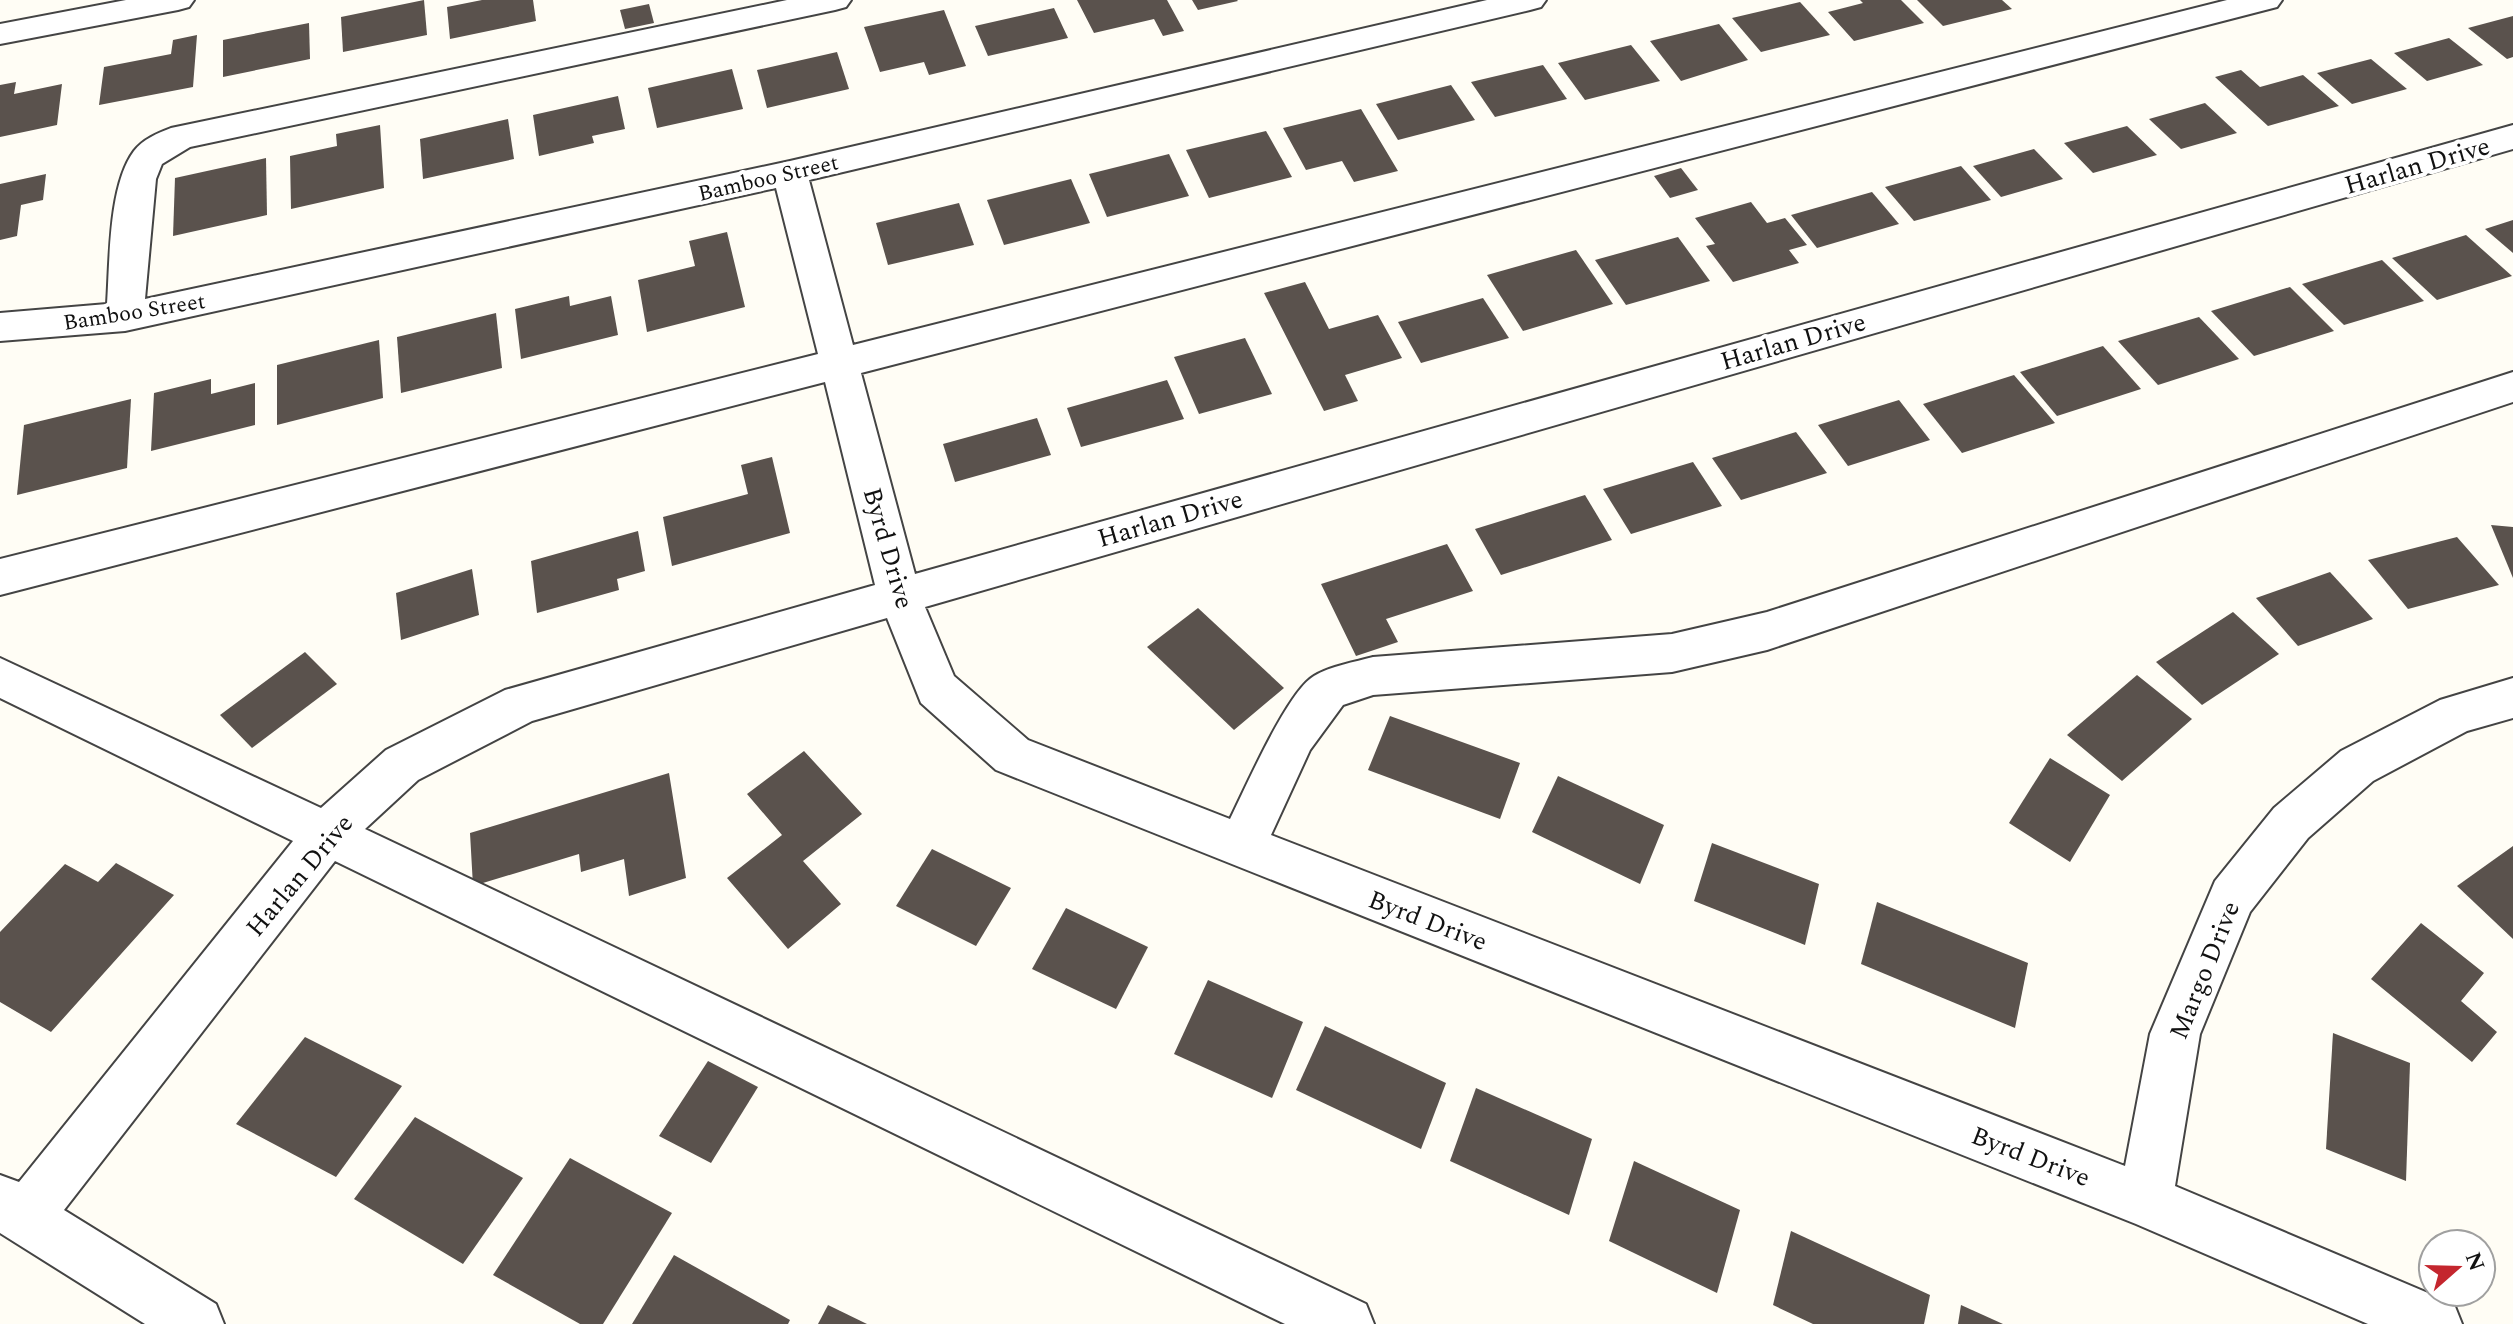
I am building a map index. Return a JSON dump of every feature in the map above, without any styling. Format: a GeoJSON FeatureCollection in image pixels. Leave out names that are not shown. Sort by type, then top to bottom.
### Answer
{"type":"FeatureCollection","features":[{"type":"Feature","properties":{"kind":"street"},"geometry":{"type":"LineString","coordinates":[[0,34],[178,0]]}},
{"type":"Feature","properties":{"kind":"street"},"geometry":{"type":"LineString","coordinates":[[125,317],[138,185],[144,163],[163,146],[183,136],[835,0]]}},
{"type":"Feature","properties":{"kind":"street","name":"Bamboo Street"},"geometry":{"type":"LineString","coordinates":[[0,327],[125,317],[790,173],[1530,0]]}},
{"type":"Feature","properties":{"kind":"street"},"geometry":{"type":"LineString","coordinates":[[0,577],[2266,0]]}},
{"type":"Feature","properties":{"kind":"street","name":"Harlan Drive"},"geometry":{"type":"LineString","coordinates":[[13,1208],[328,833],[402,765],[521,704],[2513,137]]}},
{"type":"Feature","properties":{"kind":"street","name":"Byrd Drive"},"geometry":{"type":"LineString","coordinates":[[790,173],[899,595],[937,689],[1012,755],[2146,1201],[2434,1324]]}},
{"type":"Feature","properties":{"kind":"street"},"geometry":{"type":"LineString","coordinates":[[1241,847],[1294,736],[1328,690],[1373,676],[1672,653],[1767,631],[2513,387]]}},
{"type":"Feature","properties":{"kind":"street"},"geometry":{"type":"LineString","coordinates":[[0,677],[1346,1324]]}},
{"type":"Feature","properties":{"kind":"street","name":"Margo Drive"},"geometry":{"type":"LineString","coordinates":[[2146,1201],[2175,1034],[2232,897],[2291,823],[2357,766],[2456,714],[2513,698]]}},
{"type":"Feature","properties":{"kind":"street"},"geometry":{"type":"LineString","coordinates":[[13,1208],[196,1324]]}},
{"type":"Feature","properties":{"kind":"building"},"geometry":{"type":"Polygon","coordinates":[[[424,0],[427,35],[343,52],[341,17],[424,0]]]}},
{"type":"Feature","properties":{"kind":"building"},"geometry":{"type":"Polygon","coordinates":[[[482,0],[533,0],[536,21],[450,39],[447,7],[482,0]]]}},
{"type":"Feature","properties":{"kind":"building"},"geometry":{"type":"Polygon","coordinates":[[[1077,0],[1167,0],[1184,31],[1163,36],[1154,19],[1094,33],[1077,0]]]}},
{"type":"Feature","properties":{"kind":"building"},"geometry":{"type":"Polygon","coordinates":[[[1192,0],[1237,0],[1238,1],[1198,10],[1192,0]]]}},
{"type":"Feature","properties":{"kind":"building"},"geometry":{"type":"Polygon","coordinates":[[[1860,0],[1901,0],[1924,23],[1854,41],[1828,12],[1863,3],[1860,0]]]}},
{"type":"Feature","properties":{"kind":"building"},"geometry":{"type":"Polygon","coordinates":[[[1917,0],[2002,0],[2012,9],[1943,26],[1917,0]]]}},
{"type":"Feature","properties":{"kind":"building"},"geometry":{"type":"Polygon","coordinates":[[[1800,2],[1830,35],[1761,52],[1732,18],[1800,2]]]}},
{"type":"Feature","properties":{"kind":"building"},"geometry":{"type":"Polygon","coordinates":[[[649,4],[654,23],[625,29],[620,10],[649,4]]]}},
{"type":"Feature","properties":{"kind":"building"},"geometry":{"type":"Polygon","coordinates":[[[1054,8],[1068,38],[988,56],[975,26],[1054,8]]]}},
{"type":"Feature","properties":{"kind":"building"},"geometry":{"type":"Polygon","coordinates":[[[944,10],[966,66],[929,75],[924,62],[880,72],[864,27],[944,10]]]}},
{"type":"Feature","properties":{"kind":"building"},"geometry":{"type":"Polygon","coordinates":[[[2513,16],[2513,57],[2507,59],[2468,28],[2513,16]]]}},
{"type":"Feature","properties":{"kind":"building"},"geometry":{"type":"Polygon","coordinates":[[[309,23],[310,59],[223,77],[223,40],[309,23]]]}},
{"type":"Feature","properties":{"kind":"building"},"geometry":{"type":"Polygon","coordinates":[[[1719,24],[1748,60],[1681,81],[1650,41],[1719,24]]]}},
{"type":"Feature","properties":{"kind":"building"},"geometry":{"type":"Polygon","coordinates":[[[197,35],[193,87],[99,105],[104,67],[171,54],[173,40],[197,35]]]}},
{"type":"Feature","properties":{"kind":"building"},"geometry":{"type":"Polygon","coordinates":[[[2449,38],[2483,65],[2427,81],[2394,53],[2449,38]]]}},
{"type":"Feature","properties":{"kind":"building"},"geometry":{"type":"Polygon","coordinates":[[[1631,45],[1660,81],[1585,100],[1558,63],[1631,45]]]}},
{"type":"Feature","properties":{"kind":"building"},"geometry":{"type":"Polygon","coordinates":[[[837,52],[849,89],[767,108],[757,70],[837,52]]]}},
{"type":"Feature","properties":{"kind":"building"},"geometry":{"type":"Polygon","coordinates":[[[2371,59],[2407,89],[2352,104],[2317,73],[2371,59]]]}},
{"type":"Feature","properties":{"kind":"building"},"geometry":{"type":"Polygon","coordinates":[[[1543,65],[1567,99],[1495,117],[1471,82],[1543,65]]]}},
{"type":"Feature","properties":{"kind":"building"},"geometry":{"type":"Polygon","coordinates":[[[732,69],[743,109],[657,128],[648,88],[732,69]]]}},
{"type":"Feature","properties":{"kind":"building"},"geometry":{"type":"Polygon","coordinates":[[[2241,70],[2260,87],[2303,75],[2339,106],[2268,126],[2215,77],[2241,70]]]}},
{"type":"Feature","properties":{"kind":"building"},"geometry":{"type":"Polygon","coordinates":[[[16,82],[14,94],[62,84],[57,125],[0,137],[0,85],[16,82]]]}},
{"type":"Feature","properties":{"kind":"building"},"geometry":{"type":"Polygon","coordinates":[[[1451,85],[1475,120],[1398,140],[1376,104],[1451,85]]]}},
{"type":"Feature","properties":{"kind":"building"},"geometry":{"type":"Polygon","coordinates":[[[618,96],[625,129],[592,136],[594,143],[539,156],[533,115],[618,96]]]}},
{"type":"Feature","properties":{"kind":"building"},"geometry":{"type":"Polygon","coordinates":[[[2205,103],[2237,133],[2181,149],[2149,119],[2205,103]]]}},
{"type":"Feature","properties":{"kind":"building"},"geometry":{"type":"Polygon","coordinates":[[[1361,109],[1398,171],[1354,182],[1342,161],[1306,170],[1283,128],[1361,109]]]}},
{"type":"Feature","properties":{"kind":"building"},"geometry":{"type":"Polygon","coordinates":[[[508,119],[514,159],[423,179],[420,139],[508,119]]]}},
{"type":"Feature","properties":{"kind":"building"},"geometry":{"type":"Polygon","coordinates":[[[380,125],[384,188],[291,209],[290,156],[337,146],[336,134],[380,125]]]}},
{"type":"Feature","properties":{"kind":"building"},"geometry":{"type":"Polygon","coordinates":[[[2127,126],[2157,155],[2093,173],[2064,143],[2127,126]]]}},
{"type":"Feature","properties":{"kind":"building"},"geometry":{"type":"Polygon","coordinates":[[[1266,131],[1292,177],[1209,198],[1186,150],[1266,131]]]}},
{"type":"Feature","properties":{"kind":"building"},"geometry":{"type":"Polygon","coordinates":[[[2034,149],[2063,179],[2001,197],[1973,166],[2034,149]]]}},
{"type":"Feature","properties":{"kind":"building"},"geometry":{"type":"Polygon","coordinates":[[[1169,154],[1189,196],[1107,217],[1089,174],[1169,154]]]}},
{"type":"Feature","properties":{"kind":"building"},"geometry":{"type":"Polygon","coordinates":[[[266,158],[267,215],[173,236],[175,178],[266,158]]]}},
{"type":"Feature","properties":{"kind":"building"},"geometry":{"type":"Polygon","coordinates":[[[1961,166],[1991,200],[1914,221],[1885,187],[1961,166]]]}},
{"type":"Feature","properties":{"kind":"building"},"geometry":{"type":"Polygon","coordinates":[[[1681,168],[1698,190],[1670,198],[1654,176],[1681,168]]]}},
{"type":"Feature","properties":{"kind":"building"},"geometry":{"type":"Polygon","coordinates":[[[46,174],[43,200],[21,205],[17,236],[0,240],[0,184],[46,174]]]}},
{"type":"Feature","properties":{"kind":"building"},"geometry":{"type":"Polygon","coordinates":[[[1071,179],[1090,223],[1004,245],[987,200],[1071,179]]]}},
{"type":"Feature","properties":{"kind":"building"},"geometry":{"type":"Polygon","coordinates":[[[1872,192],[1899,224],[1817,248],[1791,215],[1872,192]]]}},
{"type":"Feature","properties":{"kind":"building"},"geometry":{"type":"Polygon","coordinates":[[[1751,202],[1767,223],[1785,218],[1807,245],[1789,250],[1799,263],[1733,282],[1706,246],[1715,244],[1695,218],[1751,202]]]}},
{"type":"Feature","properties":{"kind":"building"},"geometry":{"type":"Polygon","coordinates":[[[959,203],[974,245],[888,265],[876,223],[959,203]]]}},
{"type":"Feature","properties":{"kind":"building"},"geometry":{"type":"Polygon","coordinates":[[[2513,220],[2513,253],[2485,229],[2513,220]]]}},
{"type":"Feature","properties":{"kind":"building"},"geometry":{"type":"Polygon","coordinates":[[[727,232],[745,307],[647,332],[638,280],[695,266],[689,241],[727,232]]]}},
{"type":"Feature","properties":{"kind":"building"},"geometry":{"type":"Polygon","coordinates":[[[2466,235],[2512,276],[2437,300],[2392,258],[2466,235]]]}},
{"type":"Feature","properties":{"kind":"building"},"geometry":{"type":"Polygon","coordinates":[[[1678,237],[1710,281],[1626,305],[1595,260],[1678,237]]]}},
{"type":"Feature","properties":{"kind":"building"},"geometry":{"type":"Polygon","coordinates":[[[1576,250],[1613,304],[1523,331],[1487,275],[1576,250]]]}},
{"type":"Feature","properties":{"kind":"building"},"geometry":{"type":"Polygon","coordinates":[[[2382,260],[2424,301],[2344,325],[2302,284],[2382,260]]]}},
{"type":"Feature","properties":{"kind":"building"},"geometry":{"type":"Polygon","coordinates":[[[1305,282],[1329,329],[1378,315],[1402,358],[1345,375],[1358,401],[1324,411],[1264,293],[1305,282]]]}},
{"type":"Feature","properties":{"kind":"building"},"geometry":{"type":"Polygon","coordinates":[[[2290,287],[2334,331],[2254,356],[2211,311],[2290,287]]]}},
{"type":"Feature","properties":{"kind":"building"},"geometry":{"type":"Polygon","coordinates":[[[569,296],[570,306],[611,296],[618,335],[521,359],[515,309],[569,296]]]}},
{"type":"Feature","properties":{"kind":"building"},"geometry":{"type":"Polygon","coordinates":[[[1483,298],[1509,338],[1421,363],[1398,322],[1483,298]]]}},
{"type":"Feature","properties":{"kind":"building"},"geometry":{"type":"Polygon","coordinates":[[[496,313],[502,368],[401,393],[397,337],[496,313]]]}},
{"type":"Feature","properties":{"kind":"building"},"geometry":{"type":"Polygon","coordinates":[[[2199,317],[2239,359],[2158,385],[2118,341],[2199,317]]]}},
{"type":"Feature","properties":{"kind":"building"},"geometry":{"type":"Polygon","coordinates":[[[1245,338],[1272,394],[1199,414],[1174,357],[1245,338]]]}},
{"type":"Feature","properties":{"kind":"building"},"geometry":{"type":"Polygon","coordinates":[[[379,340],[383,398],[277,425],[277,365],[379,340]]]}},
{"type":"Feature","properties":{"kind":"building"},"geometry":{"type":"Polygon","coordinates":[[[2103,346],[2141,389],[2057,416],[2020,372],[2103,346]]]}},
{"type":"Feature","properties":{"kind":"building"},"geometry":{"type":"Polygon","coordinates":[[[2014,375],[2055,423],[1962,453],[1923,404],[2014,375]]]}},
{"type":"Feature","properties":{"kind":"building"},"geometry":{"type":"Polygon","coordinates":[[[211,379],[211,394],[255,383],[255,425],[151,451],[154,393],[211,379]]]}},
{"type":"Feature","properties":{"kind":"building"},"geometry":{"type":"Polygon","coordinates":[[[1167,380],[1184,419],[1081,447],[1067,408],[1167,380]]]}},
{"type":"Feature","properties":{"kind":"building"},"geometry":{"type":"Polygon","coordinates":[[[131,399],[127,468],[17,495],[24,425],[131,399]]]}},
{"type":"Feature","properties":{"kind":"building"},"geometry":{"type":"Polygon","coordinates":[[[1899,400],[1930,440],[1848,466],[1818,425],[1899,400]]]}},
{"type":"Feature","properties":{"kind":"building"},"geometry":{"type":"Polygon","coordinates":[[[1037,418],[1051,455],[955,482],[943,444],[1037,418]]]}},
{"type":"Feature","properties":{"kind":"building"},"geometry":{"type":"Polygon","coordinates":[[[1796,432],[1827,473],[1741,500],[1712,458],[1796,432]]]}},
{"type":"Feature","properties":{"kind":"building"},"geometry":{"type":"Polygon","coordinates":[[[772,457],[790,533],[672,566],[663,517],[748,494],[741,465],[772,457]]]}},
{"type":"Feature","properties":{"kind":"building"},"geometry":{"type":"Polygon","coordinates":[[[1693,462],[1722,506],[1631,534],[1603,489],[1693,462]]]}},
{"type":"Feature","properties":{"kind":"building"},"geometry":{"type":"Polygon","coordinates":[[[1585,495],[1612,540],[1501,575],[1475,529],[1585,495]]]}},
{"type":"Feature","properties":{"kind":"building"},"geometry":{"type":"Polygon","coordinates":[[[2491,525],[2513,527],[2513,578],[2491,525]]]}},
{"type":"Feature","properties":{"kind":"building"},"geometry":{"type":"Polygon","coordinates":[[[638,531],[645,571],[617,579],[619,590],[537,613],[531,561],[638,531]]]}},
{"type":"Feature","properties":{"kind":"building"},"geometry":{"type":"Polygon","coordinates":[[[2457,537],[2499,585],[2408,609],[2368,560],[2457,537]]]}},
{"type":"Feature","properties":{"kind":"building"},"geometry":{"type":"Polygon","coordinates":[[[1447,544],[1473,591],[1386,619],[1398,642],[1356,656],[1321,584],[1447,544]]]}},
{"type":"Feature","properties":{"kind":"building"},"geometry":{"type":"Polygon","coordinates":[[[472,569],[479,615],[401,640],[396,593],[472,569]]]}},
{"type":"Feature","properties":{"kind":"building"},"geometry":{"type":"Polygon","coordinates":[[[2330,572],[2373,619],[2298,646],[2256,598],[2330,572]]]}},
{"type":"Feature","properties":{"kind":"building"},"geometry":{"type":"Polygon","coordinates":[[[1198,608],[1284,688],[1234,730],[1147,647],[1198,608]]]}},
{"type":"Feature","properties":{"kind":"building"},"geometry":{"type":"Polygon","coordinates":[[[2233,612],[2279,654],[2202,705],[2156,662],[2233,612]]]}},
{"type":"Feature","properties":{"kind":"building"},"geometry":{"type":"Polygon","coordinates":[[[305,652],[337,684],[252,748],[220,715],[305,652]]]}},
{"type":"Feature","properties":{"kind":"building"},"geometry":{"type":"Polygon","coordinates":[[[2137,675],[2192,719],[2122,781],[2067,735],[2137,675]]]}},
{"type":"Feature","properties":{"kind":"building"},"geometry":{"type":"Polygon","coordinates":[[[1390,716],[1520,763],[1500,819],[1368,770],[1390,716]]]}},
{"type":"Feature","properties":{"kind":"building"},"geometry":{"type":"Polygon","coordinates":[[[804,751],[862,814],[803,861],[841,904],[788,949],[727,878],[782,835],[747,794],[804,751]]]}},
{"type":"Feature","properties":{"kind":"building"},"geometry":{"type":"Polygon","coordinates":[[[2050,758],[2110,795],[2070,862],[2009,823],[2050,758]]]}},
{"type":"Feature","properties":{"kind":"building"},"geometry":{"type":"Polygon","coordinates":[[[669,773],[686,878],[629,896],[624,859],[581,872],[579,854],[473,886],[470,833],[669,773]]]}},
{"type":"Feature","properties":{"kind":"building"},"geometry":{"type":"Polygon","coordinates":[[[1558,776],[1664,825],[1640,884],[1532,832],[1558,776]]]}},
{"type":"Feature","properties":{"kind":"building"},"geometry":{"type":"Polygon","coordinates":[[[1712,843],[1819,884],[1805,945],[1694,901],[1712,843]]]}},
{"type":"Feature","properties":{"kind":"building"},"geometry":{"type":"Polygon","coordinates":[[[2513,846],[2513,939],[2457,886],[2513,846]]]}},
{"type":"Feature","properties":{"kind":"building"},"geometry":{"type":"Polygon","coordinates":[[[932,849],[1011,888],[976,946],[896,906],[932,849]]]}},
{"type":"Feature","properties":{"kind":"building"},"geometry":{"type":"Polygon","coordinates":[[[116,863],[174,895],[51,1032],[0,1002],[0,932],[65,864],[98,882],[116,863]]]}},
{"type":"Feature","properties":{"kind":"building"},"geometry":{"type":"Polygon","coordinates":[[[1877,902],[2028,963],[2015,1028],[1861,964],[1877,902]]]}},
{"type":"Feature","properties":{"kind":"building"},"geometry":{"type":"Polygon","coordinates":[[[1066,908],[1148,947],[1116,1009],[1032,969],[1066,908]]]}},
{"type":"Feature","properties":{"kind":"building"},"geometry":{"type":"Polygon","coordinates":[[[2421,923],[2484,973],[2461,1001],[2497,1032],[2472,1062],[2371,979],[2421,923]]]}},
{"type":"Feature","properties":{"kind":"building"},"geometry":{"type":"Polygon","coordinates":[[[1208,980],[1303,1022],[1272,1098],[1174,1054],[1208,980]]]}},
{"type":"Feature","properties":{"kind":"building"},"geometry":{"type":"Polygon","coordinates":[[[1325,1026],[1446,1083],[1421,1149],[1296,1090],[1325,1026]]]}},
{"type":"Feature","properties":{"kind":"building"},"geometry":{"type":"Polygon","coordinates":[[[2333,1033],[2410,1063],[2406,1181],[2326,1149],[2333,1033]]]}},
{"type":"Feature","properties":{"kind":"building"},"geometry":{"type":"Polygon","coordinates":[[[305,1037],[402,1086],[336,1177],[236,1124],[305,1037]]]}},
{"type":"Feature","properties":{"kind":"building"},"geometry":{"type":"Polygon","coordinates":[[[708,1061],[758,1087],[711,1163],[659,1136],[708,1061]]]}},
{"type":"Feature","properties":{"kind":"building"},"geometry":{"type":"Polygon","coordinates":[[[1476,1088],[1592,1139],[1569,1215],[1450,1161],[1476,1088]]]}},
{"type":"Feature","properties":{"kind":"building"},"geometry":{"type":"Polygon","coordinates":[[[415,1117],[523,1178],[463,1264],[354,1199],[415,1117]]]}},
{"type":"Feature","properties":{"kind":"building"},"geometry":{"type":"Polygon","coordinates":[[[570,1158],[672,1213],[603,1324],[580,1324],[493,1275],[570,1158]]]}},
{"type":"Feature","properties":{"kind":"building"},"geometry":{"type":"Polygon","coordinates":[[[1634,1161],[1740,1210],[1717,1293],[1609,1241],[1634,1161]]]}},
{"type":"Feature","properties":{"kind":"building"},"geometry":{"type":"Polygon","coordinates":[[[1791,1231],[1930,1295],[1924,1324],[1813,1324],[1773,1305],[1791,1231]]]}},
{"type":"Feature","properties":{"kind":"building"},"geometry":{"type":"Polygon","coordinates":[[[674,1255],[790,1320],[788,1324],[632,1324],[674,1255]]]}},
{"type":"Feature","properties":{"kind":"building"},"geometry":{"type":"Polygon","coordinates":[[[828,1305],[867,1324],[818,1324],[828,1305]]]}},
{"type":"Feature","properties":{"kind":"building"},"geometry":{"type":"Polygon","coordinates":[[[1961,1305],[2003,1324],[1958,1324],[1961,1305]]]}}]}
